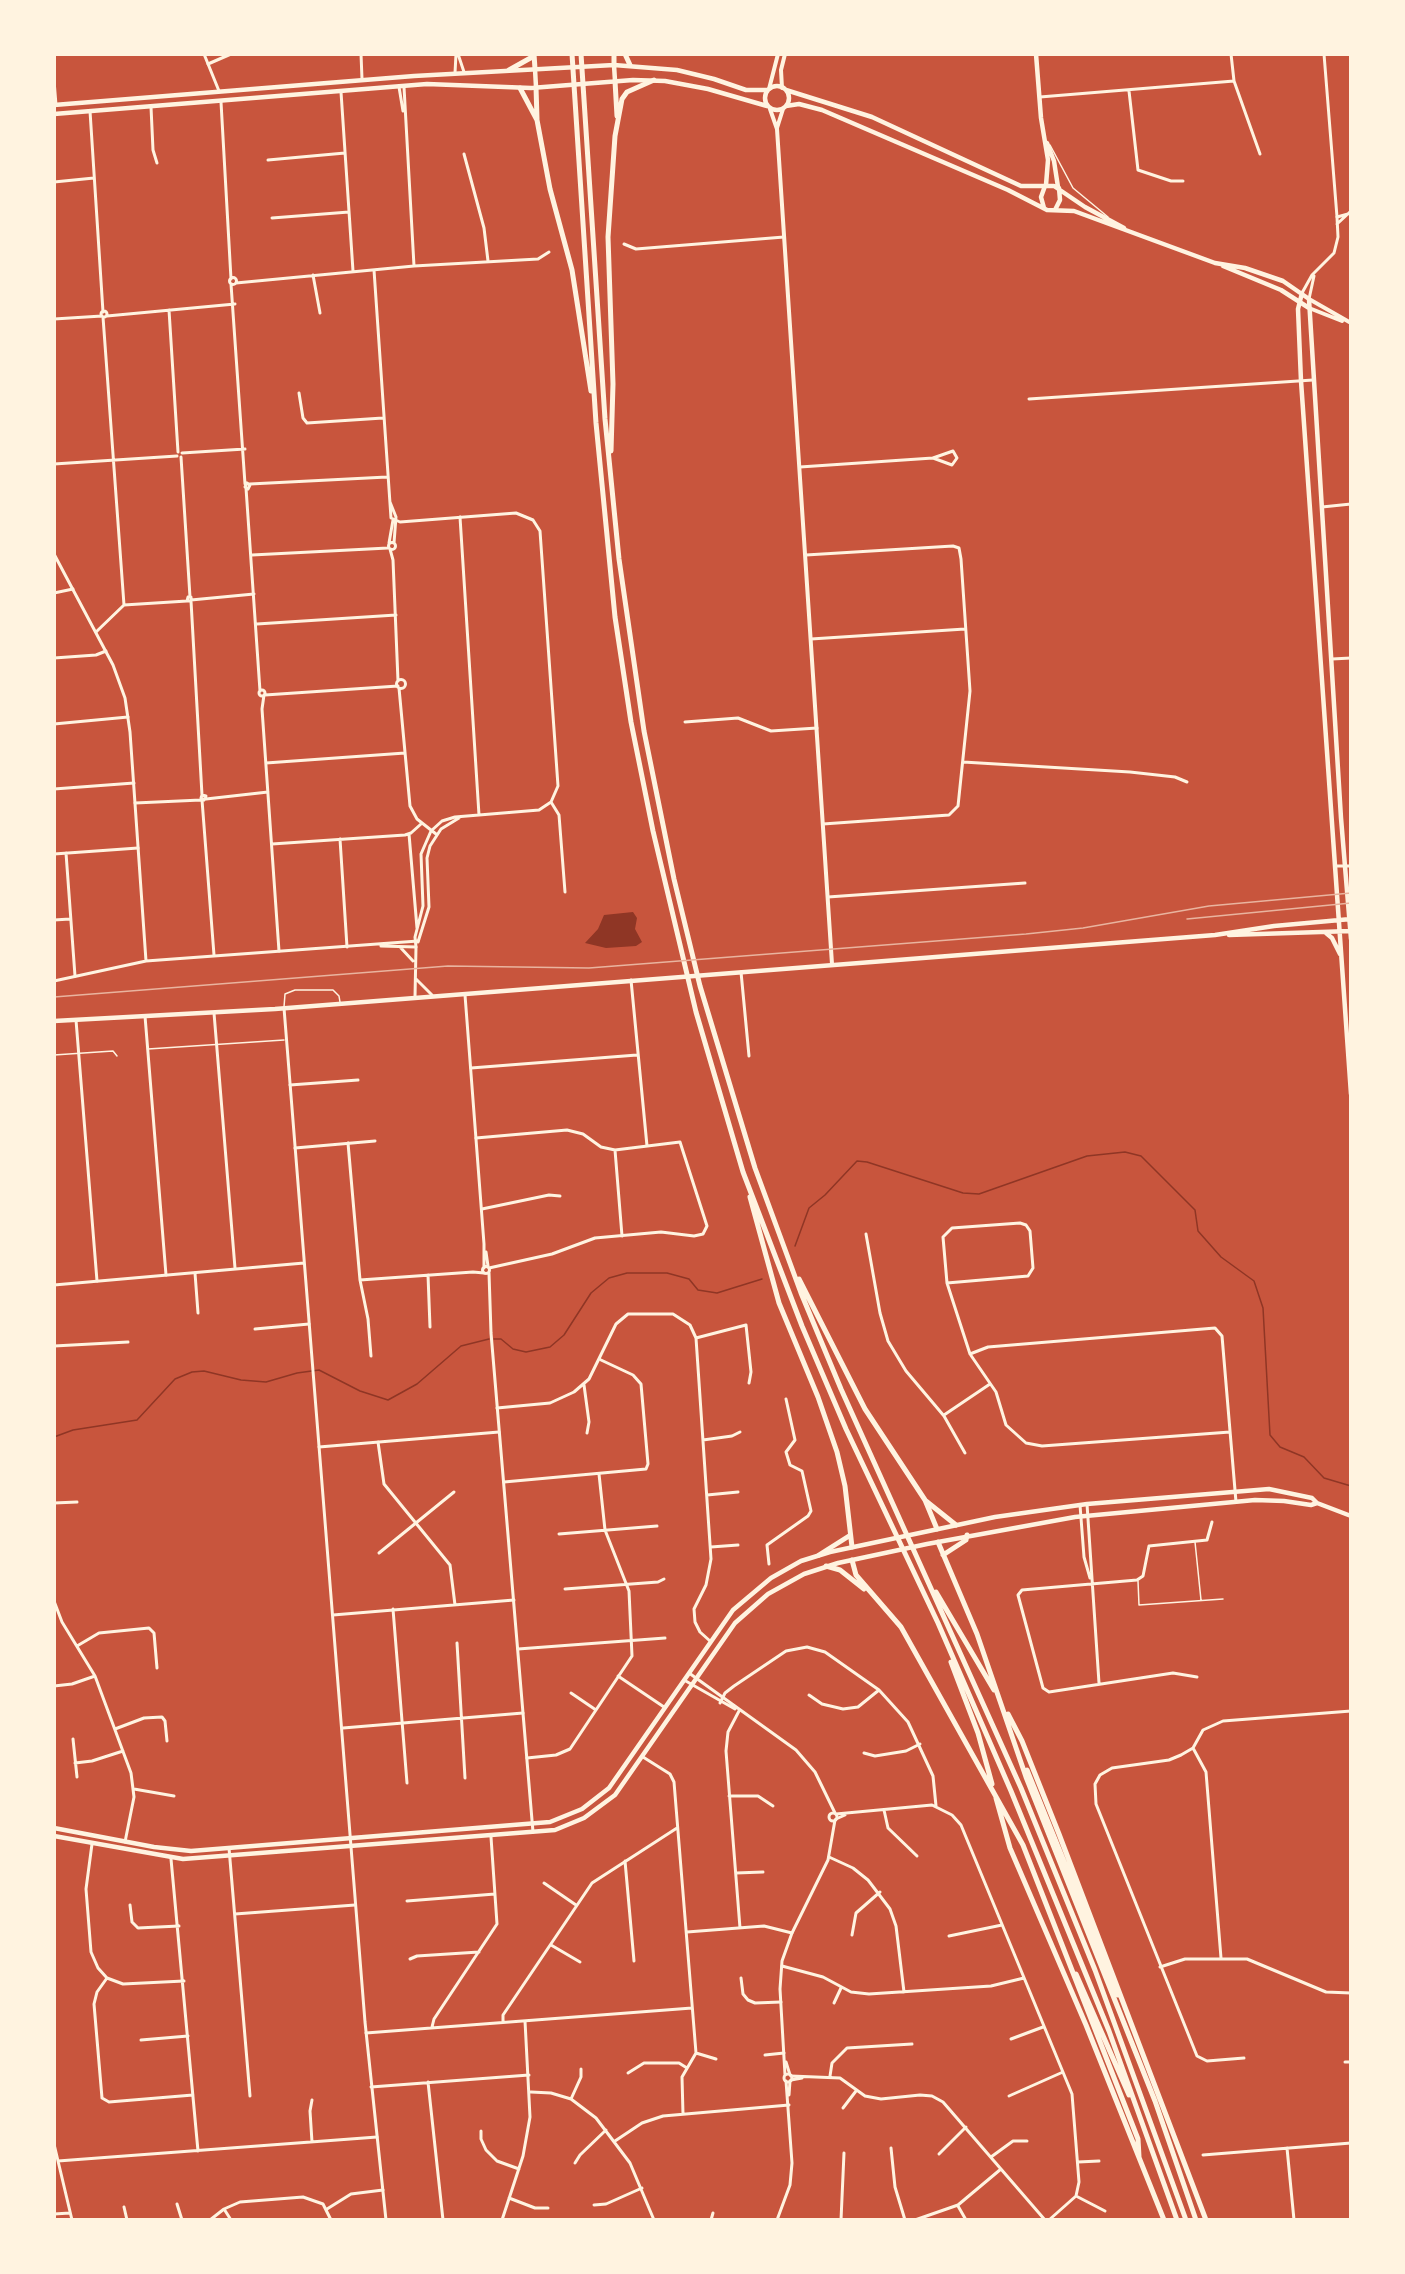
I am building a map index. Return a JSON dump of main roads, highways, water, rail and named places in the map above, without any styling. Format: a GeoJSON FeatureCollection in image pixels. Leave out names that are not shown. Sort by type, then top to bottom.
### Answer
{"type":"FeatureCollection","features":[{"type":"Feature","properties":{"kind":"highway"},"geometry":{"type":"LineString","coordinates":[[614,54],[614,65]]}},
{"type":"Feature","properties":{"kind":"highway"},"geometry":{"type":"LineString","coordinates":[[625,54],[630,65]]}},
{"type":"Feature","properties":{"kind":"highway"},"geometry":{"type":"LineString","coordinates":[[509,70],[534,55],[535,69]]}},
{"type":"Feature","properties":{"kind":"highway"},"geometry":{"type":"LineString","coordinates":[[572,56],[596,423],[610,576],[626,690],[689,987],[779,1303],[818,1397],[837,1452],[845,1486],[852,1547]]}},
{"type":"Feature","properties":{"kind":"highway"},"geometry":{"type":"LineString","coordinates":[[581,56],[610,466],[621,580],[644,731],[700,986],[740,1123],[784,1249],[828,1360],[1021,1788],[1073,1915],[1186,2220]]}},
{"type":"Feature","properties":{"kind":"highway"},"geometry":{"type":"LineString","coordinates":[[617,121],[627,92],[654,80]]}},
{"type":"Feature","properties":{"kind":"highway"},"geometry":{"type":"LineString","coordinates":[[610,466],[613,384],[608,237],[617,121],[615,81]]}},
{"type":"Feature","properties":{"kind":"highway"},"geometry":{"type":"LineString","coordinates":[[536,87],[537,120],[550,189],[572,270],[596,423]]}},
{"type":"Feature","properties":{"kind":"highway"},"geometry":{"type":"LineString","coordinates":[[520,88],[537,120]]}},
{"type":"Feature","properties":{"kind":"highway"},"geometry":{"type":"LineString","coordinates":[[743,1172],[830,1392],[938,1623],[1065,1920],[1177,2220]]}},
{"type":"Feature","properties":{"kind":"highway"},"geometry":{"type":"LineString","coordinates":[[784,1249],[865,1409],[925,1500],[937,1529]]}},
{"type":"Feature","properties":{"kind":"highway"},"geometry":{"type":"LineString","coordinates":[[925,1500],[956,1525]]}},
{"type":"Feature","properties":{"kind":"highway"},"geometry":{"type":"LineString","coordinates":[[944,1556],[966,1540],[967,1535]]}},
{"type":"Feature","properties":{"kind":"highway"},"geometry":{"type":"LineString","coordinates":[[819,1555],[849,1536]]}},
{"type":"Feature","properties":{"kind":"highway"},"geometry":{"type":"LineString","coordinates":[[938,1542],[986,1658],[1026,1777],[1155,2101],[1196,2220]]}},
{"type":"Feature","properties":{"kind":"highway"},"geometry":{"type":"LineString","coordinates":[[852,1560],[856,1575],[901,1627],[1008,1814],[1032,1864],[1138,2139],[1139,2157]]}},
{"type":"Feature","properties":{"kind":"highway"},"geometry":{"type":"LineString","coordinates":[[826,1566],[840,1570],[870,1593]]}},
{"type":"Feature","properties":{"kind":"highway"},"geometry":{"type":"LineString","coordinates":[[922,1570],[1022,1741],[1206,2220]]}},
{"type":"Feature","properties":{"kind":"highway"},"geometry":{"type":"LineString","coordinates":[[938,1623],[978,1733],[1010,1848],[1164,2220]]}},
{"type":"Feature","properties":{"kind":"highway"},"geometry":{"type":"LineString","coordinates":[[1012,1736],[1174,2136]]}},
{"type":"Feature","properties":{"kind":"highway"},"geometry":{"type":"LineString","coordinates":[[1062,1942],[1148,2139]]}},
{"type":"Feature","properties":{"kind":"main road"},"geometry":{"type":"LineString","coordinates":[[778,54],[764,99],[777,129],[832,964]]}},
{"type":"Feature","properties":{"kind":"main road"},"geometry":{"type":"LineString","coordinates":[[777,129],[789,97],[784,89],[781,70],[785,54]]}},
{"type":"Feature","properties":{"kind":"main road"},"geometry":{"type":"LineString","coordinates":[[1036,54],[1049,171],[1041,197],[1044,208]]}},
{"type":"Feature","properties":{"kind":"main road"},"geometry":{"type":"LineString","coordinates":[[614,65],[615,81]]}},
{"type":"Feature","properties":{"kind":"main road"},"geometry":{"type":"LineString","coordinates":[[55,105],[455,73],[630,65],[694,74],[746,90],[784,89],[898,128],[1016,184],[1032,188],[1046,186],[1059,188],[1085,207],[1134,234]]}},
{"type":"Feature","properties":{"kind":"main road"},"geometry":{"type":"LineString","coordinates":[[535,69],[536,87]]}},
{"type":"Feature","properties":{"kind":"main road"},"geometry":{"type":"LineString","coordinates":[[401,78],[402,87]]}},
{"type":"Feature","properties":{"kind":"main road"},"geometry":{"type":"LineString","coordinates":[[54,114],[402,87],[455,84],[520,88],[654,80],[718,91],[768,108],[806,106],[845,118],[1028,198],[1044,208],[1074,211],[1215,262],[1281,290],[1309,308],[1348,322]]}},
{"type":"Feature","properties":{"kind":"main road"},"geometry":{"type":"LineString","coordinates":[[220,93],[221,102]]}},
{"type":"Feature","properties":{"kind":"main road"},"geometry":{"type":"LineString","coordinates":[[90,103],[90,111]]}},
{"type":"Feature","properties":{"kind":"main road"},"geometry":{"type":"LineString","coordinates":[[1045,137],[1053,158],[1061,199],[1055,210]]}},
{"type":"Feature","properties":{"kind":"main road"},"geometry":{"type":"LineString","coordinates":[[1215,262],[1245,268],[1274,278],[1348,322]]}},
{"type":"Feature","properties":{"kind":"main road"},"geometry":{"type":"LineString","coordinates":[[1302,293],[1299,301],[1301,381],[1341,957]]}},
{"type":"Feature","properties":{"kind":"main road"},"geometry":{"type":"LineString","coordinates":[[1309,299],[1351,939]]}},
{"type":"Feature","properties":{"kind":"main road"},"geometry":{"type":"LineString","coordinates":[[1308,479],[1320,478]]}},
{"type":"Feature","properties":{"kind":"main road"},"geometry":{"type":"LineString","coordinates":[[1317,632],[1329,631]]}},
{"type":"Feature","properties":{"kind":"main road"},"geometry":{"type":"LineString","coordinates":[[1215,935],[1274,926],[1350,919]]}},
{"type":"Feature","properties":{"kind":"main road"},"geometry":{"type":"LineString","coordinates":[[54,1021],[284,1008],[1215,935],[1351,931]]}},
{"type":"Feature","properties":{"kind":"main road"},"geometry":{"type":"LineString","coordinates":[[1326,933],[1332,938],[1346,975],[1351,1094]]}},
{"type":"Feature","properties":{"kind":"main road"},"geometry":{"type":"LineString","coordinates":[[54,1828],[180,1851],[532,1824],[566,1816],[600,1797],[623,1772],[710,1641],[738,1605],[759,1587],[792,1565],[819,1555],[921,1532],[1087,1504],[1269,1489],[1312,1498],[1317,1503],[1351,1516]]}},
{"type":"Feature","properties":{"kind":"main road"},"geometry":{"type":"LineString","coordinates":[[54,1836],[171,1858],[230,1857],[491,1837],[533,1833],[569,1825],[598,1809],[621,1788],[644,1758],[726,1634],[744,1613],[788,1581],[826,1566],[852,1560],[967,1535],[1080,1516],[1267,1500],[1311,1505],[1317,1503]]}},
{"type":"Feature","properties":{"kind":"main road"},"geometry":{"type":"LineString","coordinates":[[937,1529],[938,1542]]}},
{"type":"Feature","properties":{"kind":"main road"},"geometry":{"type":"LineString","coordinates":[[852,1547],[852,1560]]}},
{"type":"Feature","properties":{"kind":"waterway"},"geometry":{"type":"LineString","coordinates":[[795,1246],[809,1208],[825,1195],[857,1161],[867,1162],[963,1193],[979,1194],[1087,1156],[1125,1152],[1141,1156],[1195,1210],[1198,1231],[1221,1257],[1254,1281],[1263,1308],[1270,1435],[1280,1447],[1304,1457],[1324,1478],[1351,1486]]}},
{"type":"Feature","properties":{"kind":"waterway"},"geometry":{"type":"LineString","coordinates":[[494,1339],[501,1339],[513,1349],[526,1352],[550,1347],[564,1335],[591,1293],[609,1278],[627,1273],[667,1273],[689,1279],[698,1290],[717,1293],[762,1279]]}},
{"type":"Feature","properties":{"kind":"waterway"},"geometry":{"type":"LineString","coordinates":[[54,1437],[73,1430],[137,1420],[175,1379],[192,1372],[204,1371],[241,1380],[266,1382],[297,1373],[319,1370],[360,1391],[388,1400],[417,1384],[461,1346],[489,1339]]}},
{"type":"Feature","properties":{"kind":"railway"},"geometry":{"type":"LineString","coordinates":[[54,997],[448,966],[589,968],[1026,934],[1083,928],[1209,906],[1351,893]]}},
{"type":"Feature","properties":{"kind":"railway"},"geometry":{"type":"LineString","coordinates":[[1187,919],[1351,903]]}}]}
